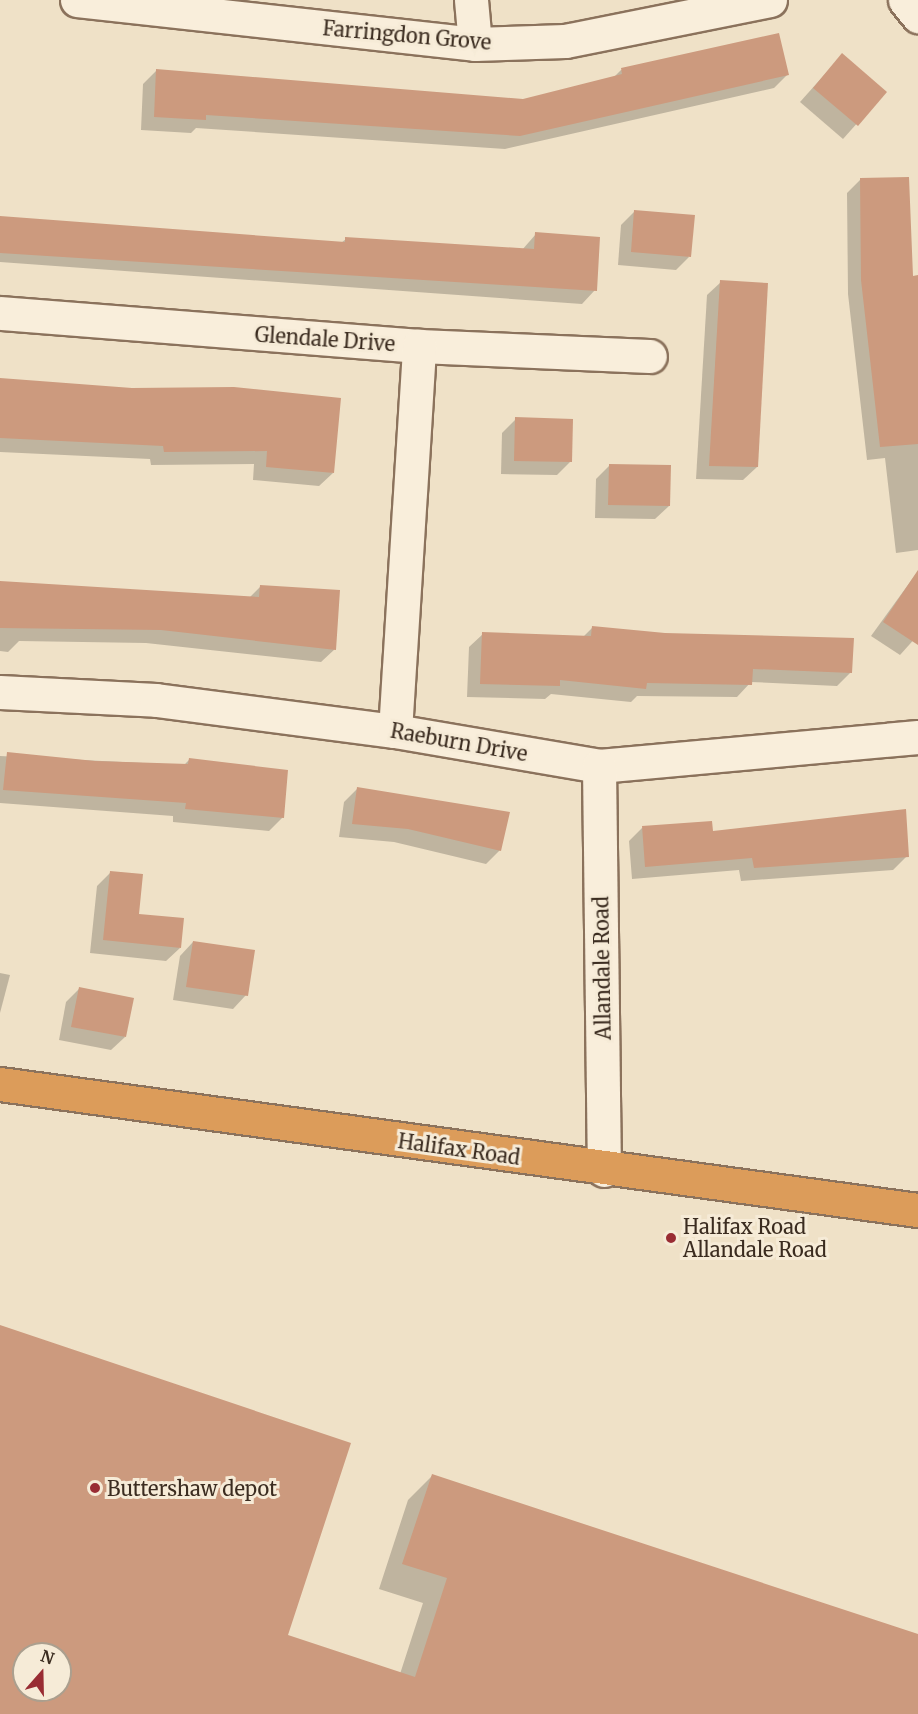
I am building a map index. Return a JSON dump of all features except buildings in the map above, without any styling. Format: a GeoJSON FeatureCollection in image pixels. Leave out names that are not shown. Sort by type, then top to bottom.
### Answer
{"type":"FeatureCollection","features":[{"type":"Feature","properties":{"kind":"highway","name":"Halifax Road"},"geometry":{"type":"LineString","coordinates":[[0,1084],[604,1170],[918,1210]]}},
{"type":"Feature","properties":{"kind":"street","name":"Farringdon Grove"},"geometry":{"type":"LineString","coordinates":[[78,0],[475,44],[565,41],[770,0]]}},
{"type":"Feature","properties":{"kind":"street"},"geometry":{"type":"LineString","coordinates":[[471,0],[475,44]]}},
{"type":"Feature","properties":{"kind":"street"},"geometry":{"type":"LineString","coordinates":[[905,0],[918,16]]}},
{"type":"Feature","properties":{"kind":"street","name":"Glendale Drive"},"geometry":{"type":"LineString","coordinates":[[0,313],[419,346],[650,356]]}},
{"type":"Feature","properties":{"kind":"street"},"geometry":{"type":"LineString","coordinates":[[394,730],[419,346]]}},
{"type":"Feature","properties":{"kind":"street","name":"Raeburn Drive"},"geometry":{"type":"LineString","coordinates":[[0,692],[156,700],[394,730],[599,766],[918,737]]}},
{"type":"Feature","properties":{"kind":"street","name":"Allandale Road"},"geometry":{"type":"LineString","coordinates":[[599,766],[604,1170]]}},
{"type":"Feature","properties":{"kind":"place","name":"Halifax Road Allandale Road"},"geometry":{"type":"Point","coordinates":[671,1238]}},
{"type":"Feature","properties":{"kind":"place","name":"Buttershaw depot"},"geometry":{"type":"Point","coordinates":[95,1488]}}]}
